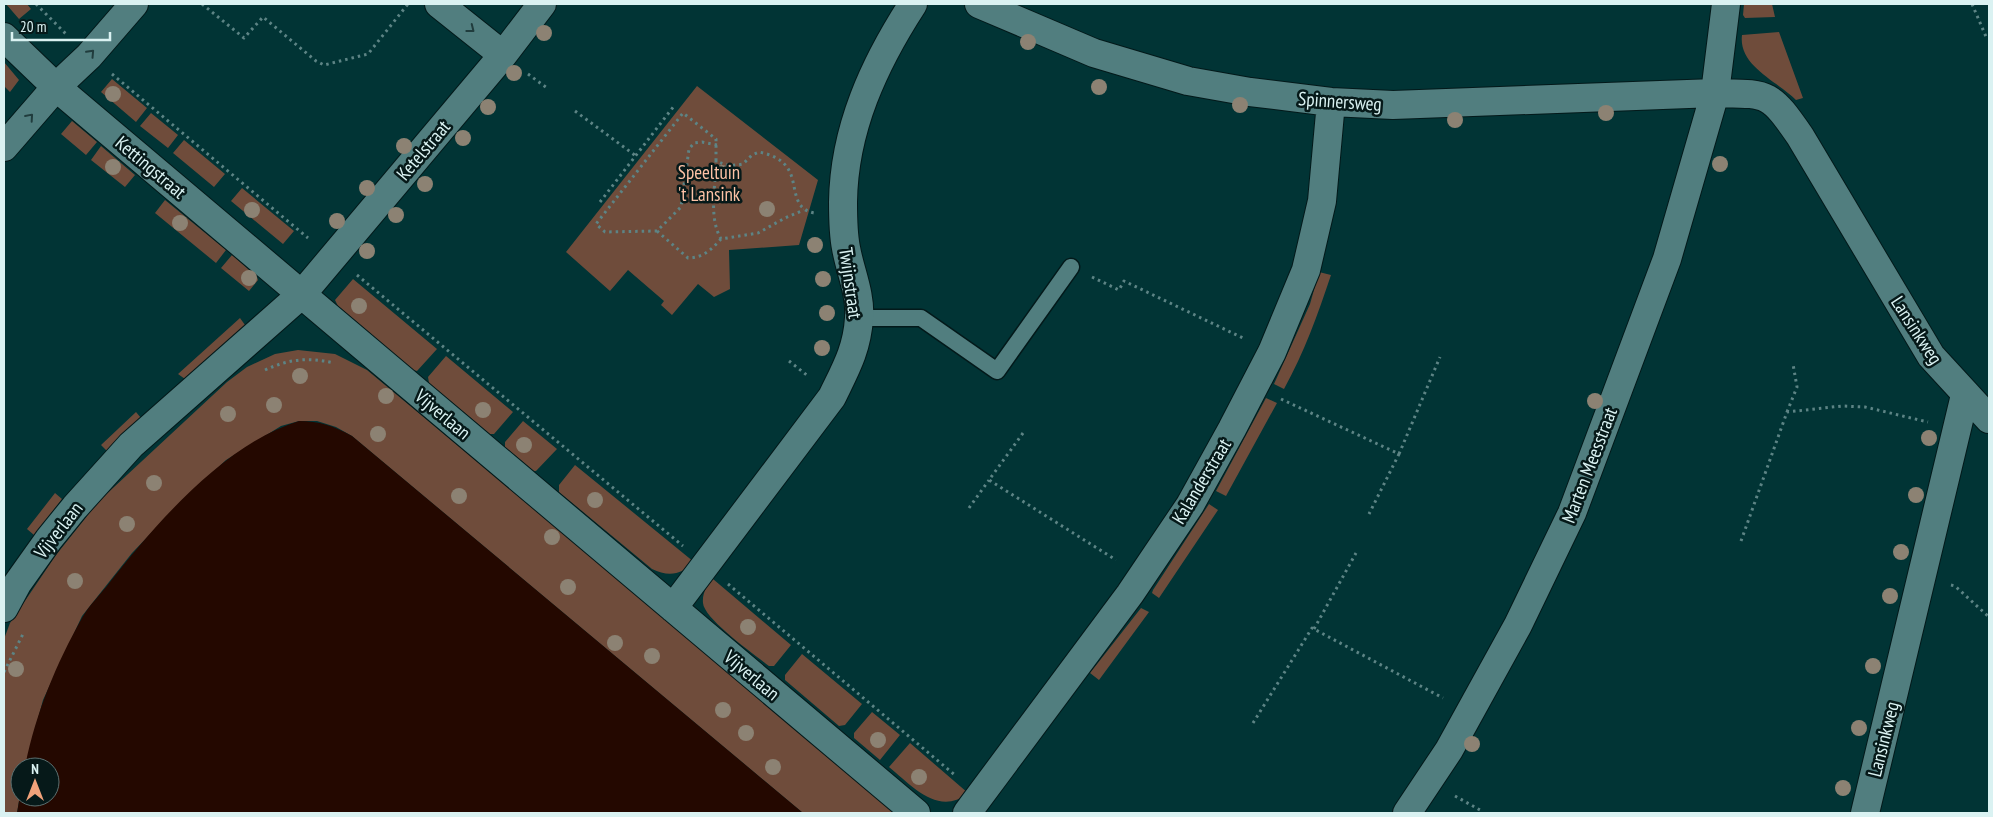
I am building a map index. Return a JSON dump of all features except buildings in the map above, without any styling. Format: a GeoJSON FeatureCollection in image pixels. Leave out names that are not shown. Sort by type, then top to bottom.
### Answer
{"type":"FeatureCollection","features":[{"type":"Feature","properties":{"kind":"street"},"geometry":{"type":"LineString","coordinates":[[4,148],[56,87],[89,56],[134,4]]}},
{"type":"Feature","properties":{"kind":"street"},"geometry":{"type":"LineString","coordinates":[[439,4],[503,55]]}},
{"type":"Feature","properties":{"kind":"street","name":"Ketelstraat"},"geometry":{"type":"LineString","coordinates":[[302,294],[503,55],[542,4]]}},
{"type":"Feature","properties":{"kind":"street","name":"Twijnstraat"},"geometry":{"type":"LineString","coordinates":[[673,608],[832,397],[848,367],[855,344],[859,318],[856,287],[845,247],[843,202],[845,163],[860,105],[873,72],[891,37],[913,4]]}},
{"type":"Feature","properties":{"kind":"street","name":"Spinnersweg"},"geometry":{"type":"LineString","coordinates":[[980,4],[1094,53],[1188,82],[1331,102],[1393,105],[1715,93]]}},
{"type":"Feature","properties":{"kind":"street"},"geometry":{"type":"LineString","coordinates":[[1715,93],[1726,4]]}},
{"type":"Feature","properties":{"kind":"street","name":"Kettingstraat"},"geometry":{"type":"LineString","coordinates":[[4,37],[56,87],[302,294]]}},
{"type":"Feature","properties":{"kind":"street","name":"Lansinkweg"},"geometry":{"type":"LineString","coordinates":[[1715,93],[1757,94],[1772,99],[1784,112],[1931,356],[1965,395],[1865,813]]}},
{"type":"Feature","properties":{"kind":"street","name":"Marten Meesstraat"},"geometry":{"type":"LineString","coordinates":[[1407,813],[1449,750],[1518,625],[1572,513],[1667,259],[1715,93]]}},
{"type":"Feature","properties":{"kind":"street","name":"Kalanderstraat"},"geometry":{"type":"LineString","coordinates":[[974,805],[1142,576],[1190,505],[1272,352],[1306,270],[1322,201],[1331,102]]}},
{"type":"Feature","properties":{"kind":"street","name":"Vijverlaan"},"geometry":{"type":"LineString","coordinates":[[4,608],[17,584],[49,539],[131,445],[302,294],[916,813]]}},
{"type":"Feature","properties":{"kind":"street"},"geometry":{"type":"LineString","coordinates":[[1965,395],[1989,419]]}},
{"type":"Feature","properties":{"kind":"lane"},"geometry":{"type":"LineString","coordinates":[[859,318],[921,318],[997,371],[1071,267]]}},
{"type":"Feature","properties":{"kind":"path"},"geometry":{"type":"LineString","coordinates":[[36,4],[50,20],[89,56],[312,242],[334,257],[706,565],[974,805]]}},
{"type":"Feature","properties":{"kind":"path"},"geometry":{"type":"LineString","coordinates":[[202,4],[244,38],[263,17],[316,62],[324,65],[368,54],[408,4]]}},
{"type":"Feature","properties":{"kind":"path"},"geometry":{"type":"LineString","coordinates":[[1972,4],[1986,39]]}},
{"type":"Feature","properties":{"kind":"path"},"geometry":{"type":"LineString","coordinates":[[600,202],[674,106]]}},
{"type":"Feature","properties":{"kind":"path"},"geometry":{"type":"LineString","coordinates":[[575,110],[636,156]]}},
{"type":"Feature","properties":{"kind":"path"},"geometry":{"type":"LineString","coordinates":[[716,160],[726,165],[743,164],[752,155],[759,152],[779,159],[787,166],[797,201],[804,209],[758,233],[721,239],[710,250],[696,258],[688,258],[658,231],[605,232],[596,224],[683,113],[716,139],[714,216],[717,232],[721,239]]}},
{"type":"Feature","properties":{"kind":"path"},"geometry":{"type":"LineString","coordinates":[[658,231],[681,207],[689,149],[694,143],[717,144]]}},
{"type":"Feature","properties":{"kind":"path"},"geometry":{"type":"LineString","coordinates":[[1071,267],[1119,290],[1124,282],[1272,352]]}},
{"type":"Feature","properties":{"kind":"path"},"geometry":{"type":"LineString","coordinates":[[1369,514],[1399,454],[1440,357]]}},
{"type":"Feature","properties":{"kind":"path"},"geometry":{"type":"LineString","coordinates":[[258,373],[273,360]]}},
{"type":"Feature","properties":{"kind":"path"},"geometry":{"type":"LineString","coordinates":[[1741,541],[1797,387],[1793,364]]}},
{"type":"Feature","properties":{"kind":"path"},"geometry":{"type":"LineString","coordinates":[[1254,386],[1399,454]]}},
{"type":"Feature","properties":{"kind":"path"},"geometry":{"type":"LineString","coordinates":[[1787,412],[1842,406],[1865,407],[1957,430]]}},
{"type":"Feature","properties":{"kind":"path"},"geometry":{"type":"LineString","coordinates":[[969,508],[1023,433]]}},
{"type":"Feature","properties":{"kind":"path"},"geometry":{"type":"LineString","coordinates":[[989,480],[1142,576]]}},
{"type":"Feature","properties":{"kind":"path"},"geometry":{"type":"LineString","coordinates":[[1253,723],[1312,628],[1314,629],[1356,553]]}},
{"type":"Feature","properties":{"kind":"path"},"geometry":{"type":"LineString","coordinates":[[1921,578],[1955,586],[1989,617]]}},
{"type":"Feature","properties":{"kind":"path"},"geometry":{"type":"LineString","coordinates":[[1314,629],[1470,712]]}},
{"type":"Feature","properties":{"kind":"path"},"geometry":{"type":"LineString","coordinates":[[4,672],[24,632]]}},
{"type":"Feature","properties":{"kind":"green space"},"geometry":{"type":"Polygon","coordinates":[[[6,4],[27,4],[31,9],[19,19],[6,4]]]}},
{"type":"Feature","properties":{"kind":"green space"},"geometry":{"type":"Polygon","coordinates":[[[1744,4],[1772,4],[1775,17],[1745,18],[1743,15],[1744,4]]]}},
{"type":"Feature","properties":{"kind":"green space"},"geometry":{"type":"Polygon","coordinates":[[[1779,32],[1803,98],[1796,100],[1760,72],[1746,56],[1742,46],[1742,35],[1779,32]]]}},
{"type":"Feature","properties":{"kind":"green space"},"geometry":{"type":"Polygon","coordinates":[[[4,62],[19,80],[10,92],[4,86],[4,62]]]}},
{"type":"Feature","properties":{"kind":"green space"},"geometry":{"type":"Polygon","coordinates":[[[112,79],[147,108],[136,122],[101,92],[112,79]]]}},
{"type":"Feature","properties":{"kind":"green space","name":"Speeltuin 't Lansink"},"geometry":{"type":"Polygon","coordinates":[[[697,86],[818,180],[799,245],[729,250],[730,289],[714,297],[698,284],[672,315],[661,305],[664,301],[628,270],[610,291],[566,252],[697,86]]]}},
{"type":"Feature","properties":{"kind":"green space"},"geometry":{"type":"Polygon","coordinates":[[[151,113],[178,135],[168,148],[140,126],[151,113]]]}},
{"type":"Feature","properties":{"kind":"green space"},"geometry":{"type":"Polygon","coordinates":[[[72,121],[97,142],[86,155],[61,134],[72,121]]]}},
{"type":"Feature","properties":{"kind":"green space"},"geometry":{"type":"Polygon","coordinates":[[[184,140],[225,174],[214,187],[173,153],[184,140]]]}},
{"type":"Feature","properties":{"kind":"green space"},"geometry":{"type":"Polygon","coordinates":[[[101,146],[135,175],[125,187],[91,160],[101,146]]]}},
{"type":"Feature","properties":{"kind":"green space"},"geometry":{"type":"Polygon","coordinates":[[[242,188],[294,231],[283,244],[231,201],[242,188]]]}},
{"type":"Feature","properties":{"kind":"green space"},"geometry":{"type":"Polygon","coordinates":[[[165,200],[226,250],[216,263],[155,213],[165,200]]]}},
{"type":"Feature","properties":{"kind":"green space"},"geometry":{"type":"Polygon","coordinates":[[[232,255],[257,277],[258,280],[249,291],[221,268],[232,255]]]}},
{"type":"Feature","properties":{"kind":"green space"},"geometry":{"type":"Polygon","coordinates":[[[1319,272],[1331,275],[1310,333],[1284,389],[1274,384],[1310,304],[1319,272]]]}},
{"type":"Feature","properties":{"kind":"green space"},"geometry":{"type":"Polygon","coordinates":[[[353,279],[437,349],[417,371],[413,370],[338,306],[335,300],[353,279]]]}},
{"type":"Feature","properties":{"kind":"green space"},"geometry":{"type":"Polygon","coordinates":[[[240,318],[245,325],[185,379],[178,374],[240,318]]]}},
{"type":"Feature","properties":{"kind":"green space"},"geometry":{"type":"Polygon","coordinates":[[[298,350],[335,354],[367,370],[899,813],[803,813],[352,436],[336,427],[317,421],[299,421],[281,426],[226,460],[178,505],[132,553],[82,616],[43,700],[28,757],[10,757],[10,807],[18,807],[17,813],[4,813],[4,639],[10,623],[56,555],[99,501],[227,382],[247,367],[275,354],[298,350]]]}},
{"type":"Feature","properties":{"kind":"green space"},"geometry":{"type":"Polygon","coordinates":[[[446,356],[513,412],[494,434],[490,434],[429,383],[428,377],[446,356]]]}},
{"type":"Feature","properties":{"kind":"green space"},"geometry":{"type":"Polygon","coordinates":[[[1266,398],[1277,403],[1226,496],[1216,491],[1266,398]]]}},
{"type":"Feature","properties":{"kind":"green space"},"geometry":{"type":"Polygon","coordinates":[[[136,412],[141,418],[107,451],[101,445],[136,412]]]}},
{"type":"Feature","properties":{"kind":"green space"},"geometry":{"type":"Polygon","coordinates":[[[523,421],[557,449],[536,471],[505,447],[505,442],[523,421]]]}},
{"type":"Feature","properties":{"kind":"green space"},"geometry":{"type":"Polygon","coordinates":[[[575,465],[694,562],[685,570],[669,574],[652,569],[559,492],[559,485],[575,465]]]}},
{"type":"Feature","properties":{"kind":"green space"},"geometry":{"type":"Polygon","coordinates":[[[55,493],[62,499],[34,535],[27,529],[55,493]]]}},
{"type":"Feature","properties":{"kind":"green space"},"geometry":{"type":"Polygon","coordinates":[[[1209,504],[1218,510],[1159,598],[1152,593],[1153,590],[1209,504]]]}},
{"type":"Feature","properties":{"kind":"green space"},"geometry":{"type":"Polygon","coordinates":[[[713,579],[791,645],[774,666],[769,666],[731,636],[706,610],[703,596],[713,579]]]}},
{"type":"Feature","properties":{"kind":"green space"},"geometry":{"type":"Polygon","coordinates":[[[1141,608],[1149,612],[1099,680],[1090,673],[1141,608]]]}},
{"type":"Feature","properties":{"kind":"green space"},"geometry":{"type":"Polygon","coordinates":[[[802,654],[862,704],[845,725],[839,726],[785,680],[785,675],[802,654]]]}},
{"type":"Feature","properties":{"kind":"green space"},"geometry":{"type":"Polygon","coordinates":[[[872,712],[900,735],[880,760],[854,738],[854,733],[872,712]]]}},
{"type":"Feature","properties":{"kind":"green space"},"geometry":{"type":"Polygon","coordinates":[[[910,743],[968,793],[957,800],[947,802],[936,800],[916,790],[889,767],[910,743]]]}},
{"type":"Feature","properties":{"kind":"shaded area"},"geometry":{"type":"Polygon","coordinates":[[[299,421],[326,425],[352,436],[803,813],[17,813],[18,807],[60,807],[60,757],[27,757],[34,728],[55,672],[88,609],[149,535],[194,488],[245,447],[272,432],[299,421]]]}}]}
